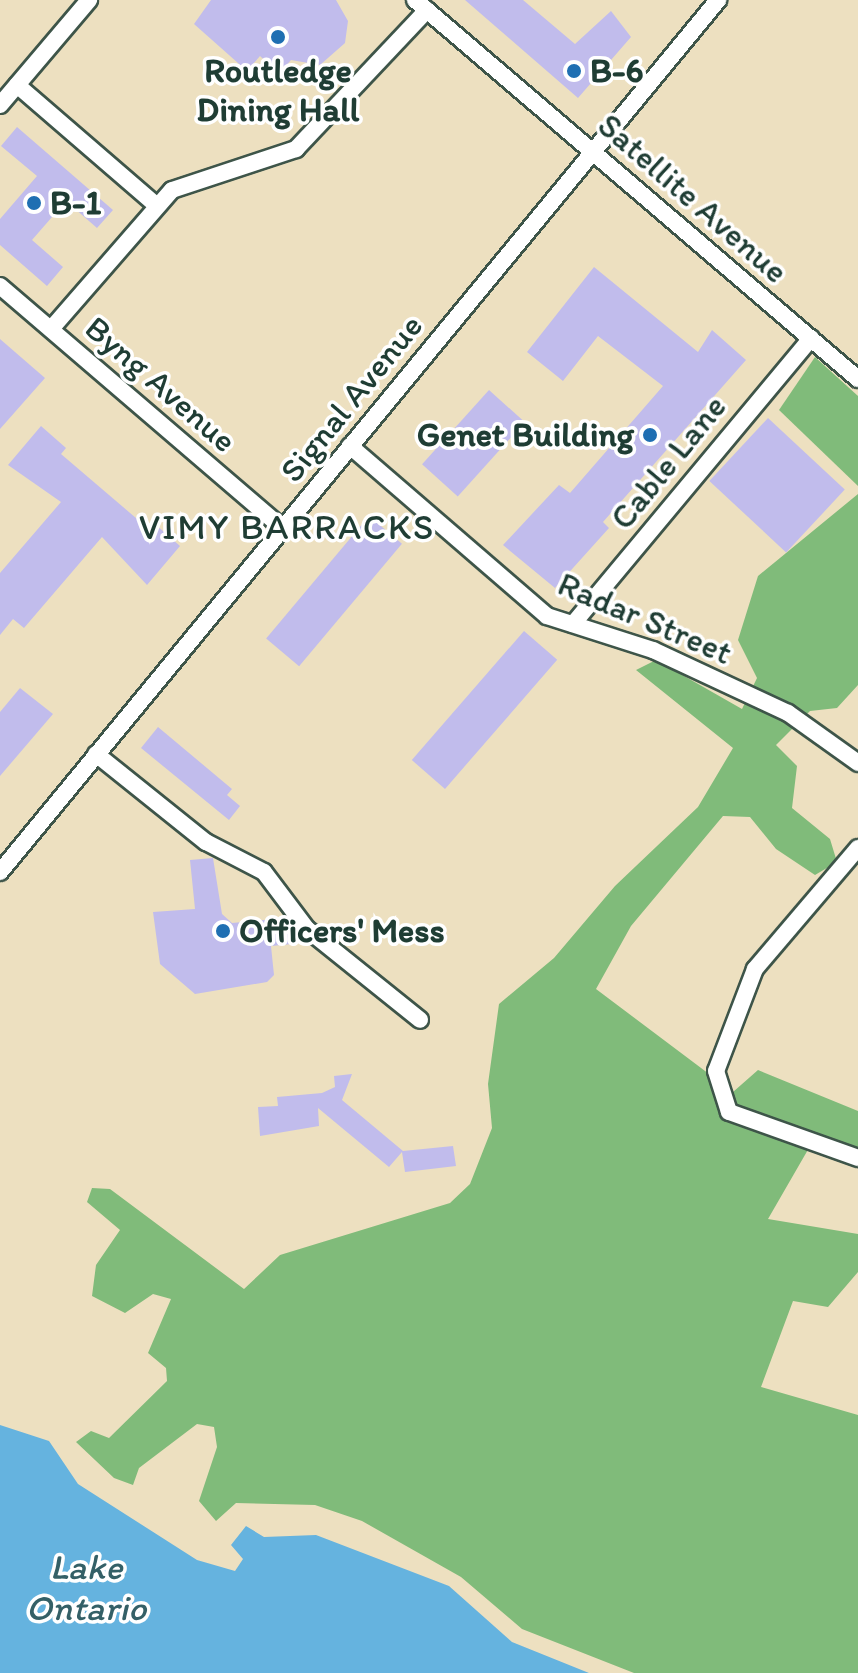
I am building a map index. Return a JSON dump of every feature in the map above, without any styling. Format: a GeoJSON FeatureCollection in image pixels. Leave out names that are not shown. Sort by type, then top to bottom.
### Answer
{"type":"FeatureCollection","features":[{"type":"Feature","properties":{"kind":"street"},"geometry":{"type":"LineString","coordinates":[[0,105],[89,0]]}},
{"type":"Feature","properties":{"kind":"street","name":"Signal Avenue"},"geometry":{"type":"LineString","coordinates":[[0,872],[718,0]]}},
{"type":"Feature","properties":{"kind":"street"},"geometry":{"type":"LineString","coordinates":[[51,329],[156,205],[181,185],[296,149],[421,5]]}},
{"type":"Feature","properties":{"kind":"street","name":"Satellite Avenue"},"geometry":{"type":"LineString","coordinates":[[421,5],[858,379]]}},
{"type":"Feature","properties":{"kind":"street"},"geometry":{"type":"LineString","coordinates":[[17,85],[156,205]]}},
{"type":"Feature","properties":{"kind":"street","name":"Byng Avenue"},"geometry":{"type":"LineString","coordinates":[[0,286],[282,528]]}},
{"type":"Feature","properties":{"kind":"street","name":"Cable Lane"},"geometry":{"type":"LineString","coordinates":[[573,624],[811,338]]}},
{"type":"Feature","properties":{"kind":"street","name":"Radar Street"},"geometry":{"type":"LineString","coordinates":[[350,446],[547,616],[653,650],[788,713],[858,763]]}},
{"type":"Feature","properties":{"kind":"street"},"geometry":{"type":"LineString","coordinates":[[96,754],[206,842],[264,872],[307,929],[420,1020]]}},
{"type":"Feature","properties":{"kind":"street"},"geometry":{"type":"LineString","coordinates":[[858,848],[755,969],[716,1071],[729,1112],[858,1158]]}},
{"type":"Feature","properties":{"kind":"green space"},"geometry":{"type":"Polygon","coordinates":[[[815,357],[858,396],[858,486],[779,410],[815,357]]]}},
{"type":"Feature","properties":{"kind":"green space"},"geometry":{"type":"Polygon","coordinates":[[[858,494],[858,685],[837,708],[810,711],[776,745],[797,766],[792,808],[830,839],[837,862],[815,875],[776,849],[750,817],[723,816],[631,926],[596,989],[733,1092],[758,1070],[858,1111],[858,1147],[813,1141],[768,1219],[858,1234],[858,1272],[828,1307],[793,1301],[761,1387],[858,1415],[858,1673],[634,1673],[522,1629],[461,1577],[362,1521],[315,1505],[236,1503],[216,1521],[199,1501],[217,1447],[214,1427],[197,1424],[139,1468],[133,1485],[114,1478],[76,1442],[91,1431],[109,1438],[167,1381],[166,1368],[148,1353],[171,1299],[153,1294],[125,1313],[92,1296],[96,1265],[120,1230],[87,1202],[92,1188],[110,1189],[244,1289],[280,1255],[450,1203],[470,1184],[492,1128],[488,1084],[499,1004],[554,958],[615,886],[698,807],[733,748],[636,670],[656,660],[742,709],[757,678],[738,640],[758,576],[858,494]]]}},
{"type":"Feature","properties":{"kind":"water","name":"Lake Ontario"},"geometry":{"type":"Polygon","coordinates":[[[0,1425],[49,1441],[78,1484],[197,1560],[235,1571],[243,1559],[231,1545],[246,1526],[264,1537],[316,1535],[449,1586],[512,1642],[589,1673],[0,1673],[0,1425]]]}},
{"type":"Feature","properties":{"kind":"building","name":"Routledge Dining Hall"},"geometry":{"type":"Polygon","coordinates":[[[211,0],[336,0],[348,21],[345,43],[320,65],[291,60],[279,74],[260,56],[247,71],[194,24],[211,0]]]}},
{"type":"Feature","properties":{"kind":"building","name":"B-6"},"geometry":{"type":"Polygon","coordinates":[[[465,0],[523,0],[575,44],[611,11],[631,37],[578,98],[465,0]]]}},
{"type":"Feature","properties":{"kind":"building","name":"B-1"},"geometry":{"type":"Polygon","coordinates":[[[17,127],[113,210],[97,228],[66,201],[32,240],[63,267],[47,286],[0,245],[0,219],[37,176],[1,146],[17,127]]]}},
{"type":"Feature","properties":{"kind":"building","name":"Genet Building"},"geometry":{"type":"Polygon","coordinates":[[[594,267],[698,352],[712,330],[746,360],[603,522],[609,528],[555,588],[503,545],[559,485],[570,493],[663,386],[598,336],[563,381],[527,352],[594,267]]]}},
{"type":"Feature","properties":{"kind":"building"},"geometry":{"type":"Polygon","coordinates":[[[0,339],[45,378],[0,429],[0,339]]]}},
{"type":"Feature","properties":{"kind":"building"},"geometry":{"type":"Polygon","coordinates":[[[489,390],[525,422],[458,496],[422,464],[489,390]]]}},
{"type":"Feature","properties":{"kind":"building"},"geometry":{"type":"Polygon","coordinates":[[[768,418],[845,490],[786,553],[709,481],[768,418]]]}},
{"type":"Feature","properties":{"kind":"building"},"geometry":{"type":"Polygon","coordinates":[[[41,426],[66,448],[61,454],[150,530],[155,524],[180,546],[147,585],[102,537],[24,628],[13,619],[0,635],[0,573],[61,502],[8,465],[41,426]]]}},
{"type":"Feature","properties":{"kind":"building"},"geometry":{"type":"Polygon","coordinates":[[[369,516],[402,544],[299,666],[266,639],[369,516]]]}},
{"type":"Feature","properties":{"kind":"building"},"geometry":{"type":"Polygon","coordinates":[[[524,631],[557,660],[445,789],[412,760],[524,631]]]}},
{"type":"Feature","properties":{"kind":"building"},"geometry":{"type":"Polygon","coordinates":[[[20,688],[53,714],[0,776],[0,712],[20,688]]]}},
{"type":"Feature","properties":{"kind":"building"},"geometry":{"type":"Polygon","coordinates":[[[158,727],[232,789],[227,795],[240,806],[229,820],[141,748],[158,727]]]}},
{"type":"Feature","properties":{"kind":"building","name":"Officers' Mess"},"geometry":{"type":"Polygon","coordinates":[[[213,858],[222,914],[232,923],[285,918],[292,944],[271,946],[274,975],[267,982],[195,994],[160,964],[153,912],[195,909],[190,860],[213,858]]]}},
{"type":"Feature","properties":{"kind":"building"},"geometry":{"type":"Polygon","coordinates":[[[352,1074],[342,1100],[403,1151],[453,1146],[456,1166],[405,1172],[402,1152],[389,1167],[318,1108],[319,1126],[260,1136],[258,1107],[278,1106],[277,1097],[322,1093],[335,1087],[334,1076],[352,1074]]]}},
{"type":"Feature","properties":{"kind":"place","name":"Routledge Dining Hall"},"geometry":{"type":"Point","coordinates":[278,37]}},
{"type":"Feature","properties":{"kind":"place","name":"B-6"},"geometry":{"type":"Point","coordinates":[574,71]}},
{"type":"Feature","properties":{"kind":"place","name":"B-1"},"geometry":{"type":"Point","coordinates":[34,203]}},
{"type":"Feature","properties":{"kind":"place","name":"Genet Building"},"geometry":{"type":"Point","coordinates":[650,435]}},
{"type":"Feature","properties":{"kind":"place","name":"Officers' Mess"},"geometry":{"type":"Point","coordinates":[223,931]}},
{"type":"Feature","properties":{"kind":"district","name":"VIMY BARRACKS"},"geometry":{"type":"Point","coordinates":[287,527]}}]}
